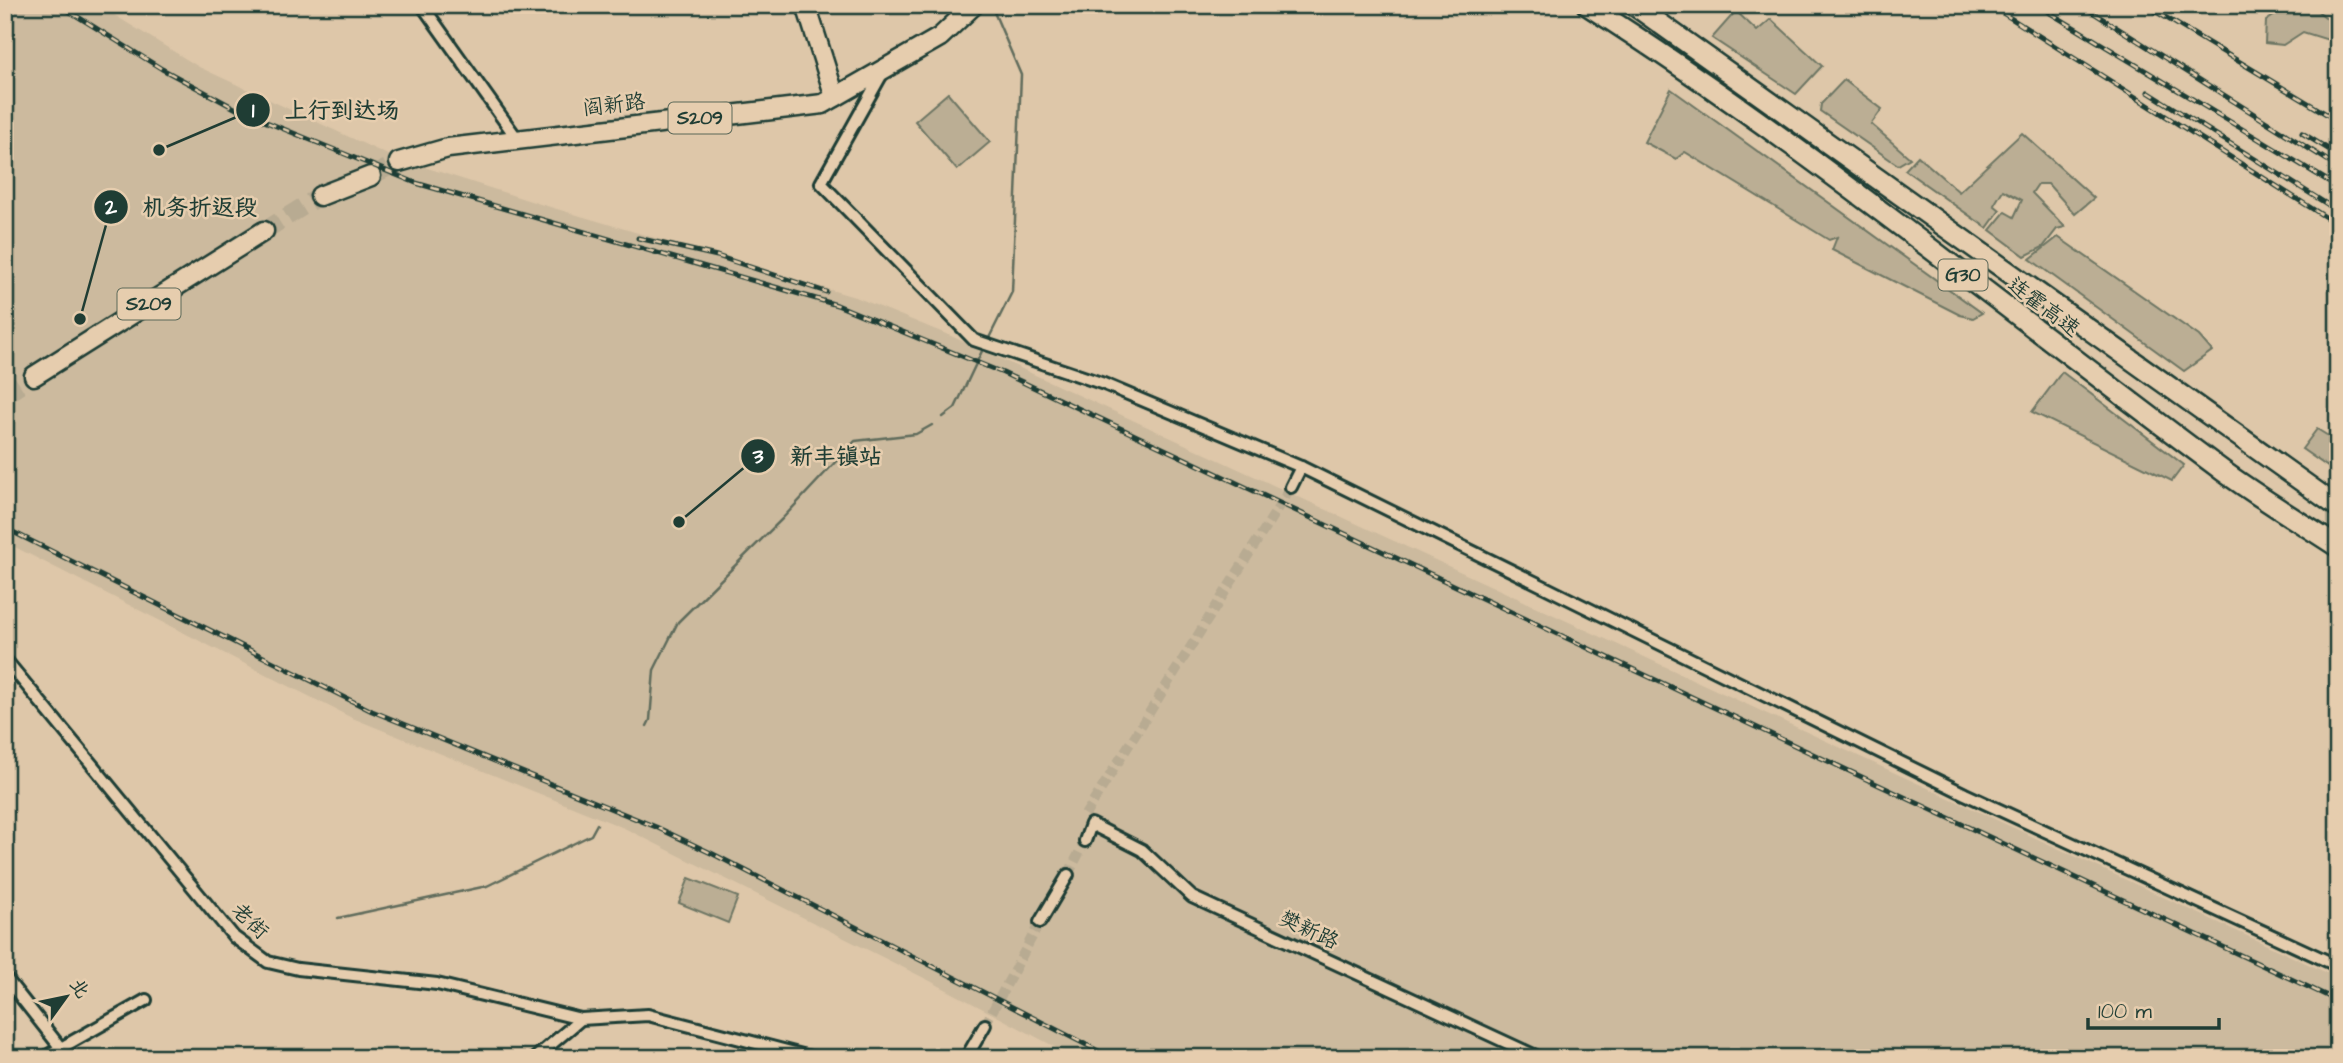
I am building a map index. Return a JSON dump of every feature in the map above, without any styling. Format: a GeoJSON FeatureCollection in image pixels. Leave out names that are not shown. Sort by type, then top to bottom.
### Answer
{"type":"FeatureCollection","features":[{"type":"Feature","properties":{"kind":"highway","name":"连霍高速"},"geometry":{"type":"LineString","coordinates":[[1587,5],[1651,46],[1800,151],[2226,472],[2338,547]]}},
{"type":"Feature","properties":{"kind":"highway","name":"连霍高速"},"geometry":{"type":"LineString","coordinates":[[1634,5],[2338,507]]}},
{"type":"Feature","properties":{"kind":"main road"},"geometry":{"type":"LineString","coordinates":[[806,5],[835,97]]}},
{"type":"Feature","properties":{"kind":"main road","name":"阎新路"},"geometry":{"type":"LineString","coordinates":[[399,162],[448,148],[823,104],[940,37],[974,5]]}},
{"type":"Feature","properties":{"kind":"main road"},"geometry":{"type":"LineString","coordinates":[[320,196],[371,176]]}},
{"type":"Feature","properties":{"kind":"main road","name":"S209"},"geometry":{"type":"LineString","coordinates":[[34,376],[264,231]]}},
{"type":"Feature","properties":{"kind":"street"},"geometry":{"type":"LineString","coordinates":[[422,5],[518,140]]}},
{"type":"Feature","properties":{"kind":"street"},"geometry":{"type":"LineString","coordinates":[[884,69],[821,183],[974,340],[1104,384],[1301,467],[1965,794],[2338,966]]}},
{"type":"Feature","properties":{"kind":"street"},"geometry":{"type":"LineString","coordinates":[[1291,486],[1301,467]]}},
{"type":"Feature","properties":{"kind":"street","name":"老街"},"geometry":{"type":"LineString","coordinates":[[5,659],[234,937],[268,962],[298,969],[437,984],[581,1018],[648,1015],[814,1058]]}},
{"type":"Feature","properties":{"kind":"street","name":"樊新路"},"geometry":{"type":"LineString","coordinates":[[1085,841],[1088,820],[1142,850],[1192,897],[1541,1058]]}},
{"type":"Feature","properties":{"kind":"street"},"geometry":{"type":"LineString","coordinates":[[1040,922],[1068,875]]}},
{"type":"Feature","properties":{"kind":"street"},"geometry":{"type":"LineString","coordinates":[[5,977],[60,1047]]}},
{"type":"Feature","properties":{"kind":"street"},"geometry":{"type":"LineString","coordinates":[[43,1058],[146,1000]]}},
{"type":"Feature","properties":{"kind":"street"},"geometry":{"type":"LineString","coordinates":[[535,1058],[581,1018]]}},
{"type":"Feature","properties":{"kind":"street"},"geometry":{"type":"LineString","coordinates":[[966,1058],[985,1025]]}},
{"type":"Feature","properties":{"kind":"shaded area"},"geometry":{"type":"Polygon","coordinates":[[[5,5],[98,5],[199,67],[390,156],[540,204],[858,298],[951,336],[2338,978],[2338,1058],[1076,1058],[932,982],[624,828],[350,717],[5,542],[5,5]]]}},
{"type":"Feature","properties":{"kind":"shaded area"},"geometry":{"type":"Polygon","coordinates":[[[2283,5],[2311,5],[2338,28],[2338,43],[2303,32],[2283,45],[2265,43],[2266,21],[2284,9],[2283,5]]]}},
{"type":"Feature","properties":{"kind":"shaded area"},"geometry":{"type":"Polygon","coordinates":[[[1736,11],[1757,31],[1771,19],[1822,66],[1796,94],[1712,38],[1736,11]]]}},
{"type":"Feature","properties":{"kind":"shaded area"},"geometry":{"type":"Polygon","coordinates":[[[1844,80],[1882,109],[1871,124],[1910,158],[1898,165],[1820,111],[1821,104],[1844,80]]]}},
{"type":"Feature","properties":{"kind":"shaded area"},"geometry":{"type":"Polygon","coordinates":[[[1671,89],[1982,313],[1973,318],[1960,315],[1832,250],[1837,237],[1829,240],[1685,152],[1676,159],[1644,142],[1671,89]]]}},
{"type":"Feature","properties":{"kind":"shaded area"},"geometry":{"type":"Polygon","coordinates":[[[948,93],[990,142],[957,170],[915,121],[948,93]]]}},
{"type":"Feature","properties":{"kind":"shaded area"},"geometry":{"type":"Polygon","coordinates":[[[2022,133],[2094,198],[2075,214],[2048,184],[2038,184],[2032,193],[2065,227],[2057,229],[2043,247],[2025,256],[1990,230],[2005,212],[2014,217],[2022,200],[2003,190],[1994,205],[2000,210],[1987,228],[1905,170],[1918,156],[1959,192],[2022,133]]]}},
{"type":"Feature","properties":{"kind":"shaded area"},"geometry":{"type":"Polygon","coordinates":[[[2058,237],[2199,336],[2212,351],[2184,371],[2030,259],[2058,237]]]}},
{"type":"Feature","properties":{"kind":"shaded area"},"geometry":{"type":"Polygon","coordinates":[[[2062,372],[2184,465],[2172,481],[2032,412],[2062,372]]]}},
{"type":"Feature","properties":{"kind":"shaded area"},"geometry":{"type":"Polygon","coordinates":[[[2317,429],[2338,442],[2338,474],[2302,449],[2317,429]]]}},
{"type":"Feature","properties":{"kind":"shaded area"},"geometry":{"type":"Polygon","coordinates":[[[689,878],[738,897],[728,923],[679,903],[689,878]]]}},
{"type":"Feature","properties":{"kind":"waterway"},"geometry":{"type":"LineString","coordinates":[[989,338],[1012,292],[1021,75],[991,5]]}},
{"type":"Feature","properties":{"kind":"waterway"},"geometry":{"type":"LineString","coordinates":[[943,417],[955,408],[982,351]]}},
{"type":"Feature","properties":{"kind":"waterway"},"geometry":{"type":"LineString","coordinates":[[647,726],[650,720],[654,670],[678,622],[782,519],[855,441],[916,434],[932,425]]}},
{"type":"Feature","properties":{"kind":"waterway"},"geometry":{"type":"LineString","coordinates":[[338,918],[487,886],[591,835],[597,824]]}},
{"type":"Feature","properties":{"kind":"tunnel"},"geometry":{"type":"LineString","coordinates":[[371,176],[399,162]]}},
{"type":"Feature","properties":{"kind":"tunnel"},"geometry":{"type":"LineString","coordinates":[[264,231],[320,196]]}},
{"type":"Feature","properties":{"kind":"tunnel"},"geometry":{"type":"LineString","coordinates":[[5,395],[34,376]]}},
{"type":"Feature","properties":{"kind":"tunnel"},"geometry":{"type":"LineString","coordinates":[[1085,815],[1291,487]]}},
{"type":"Feature","properties":{"kind":"tunnel"},"geometry":{"type":"LineString","coordinates":[[1068,875],[1085,841]]}},
{"type":"Feature","properties":{"kind":"tunnel"},"geometry":{"type":"LineString","coordinates":[[985,1025],[1040,922]]}},
{"type":"Feature","properties":{"kind":"railway"},"geometry":{"type":"LineString","coordinates":[[59,5],[162,69],[242,112],[416,183],[837,305],[1003,373],[2338,1001]]}},
{"type":"Feature","properties":{"kind":"railway"},"geometry":{"type":"LineString","coordinates":[[1990,5],[2338,225]]}},
{"type":"Feature","properties":{"kind":"railway"},"geometry":{"type":"LineString","coordinates":[[2037,5],[2338,187]]}},
{"type":"Feature","properties":{"kind":"railway"},"geometry":{"type":"LineString","coordinates":[[2081,5],[2338,167]]}},
{"type":"Feature","properties":{"kind":"railway"},"geometry":{"type":"LineString","coordinates":[[2145,5],[2338,121]]}},
{"type":"Feature","properties":{"kind":"railway"},"geometry":{"type":"LineString","coordinates":[[2148,92],[2338,211]]}},
{"type":"Feature","properties":{"kind":"railway"},"geometry":{"type":"LineString","coordinates":[[2302,133],[2338,155]]}},
{"type":"Feature","properties":{"kind":"railway"},"geometry":{"type":"LineString","coordinates":[[638,238],[717,256],[826,292]]}},
{"type":"Feature","properties":{"kind":"railway"},"geometry":{"type":"LineString","coordinates":[[5,528],[372,711],[656,827],[713,854],[1112,1058]]}},
{"type":"Feature","properties":{"kind":"place","name":"上行到达场"},"geometry":{"type":"Point","coordinates":[159,150]}},
{"type":"Feature","properties":{"kind":"place","name":"机务折返段"},"geometry":{"type":"Point","coordinates":[80,319]}},
{"type":"Feature","properties":{"kind":"place","name":"新丰镇站"},"geometry":{"type":"Point","coordinates":[679,522]}}]}
